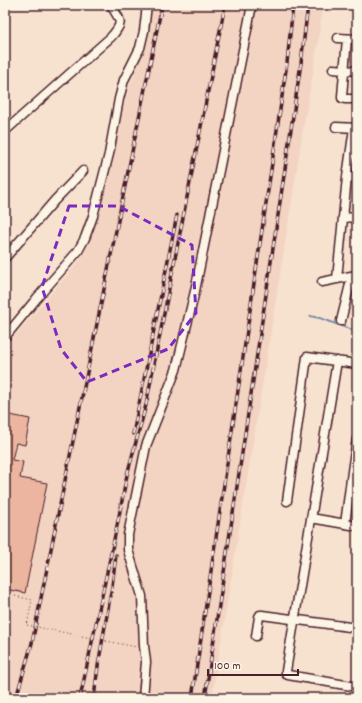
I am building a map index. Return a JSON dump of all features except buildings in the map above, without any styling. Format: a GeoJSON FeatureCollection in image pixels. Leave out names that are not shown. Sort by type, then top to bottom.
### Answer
{"type":"FeatureCollection","features":[{"type":"Feature","properties":{"kind":"street"},"geometry":{"type":"LineString","coordinates":[[5,131],[111,37],[119,28],[120,20],[110,5]]}},
{"type":"Feature","properties":{"kind":"street"},"geometry":{"type":"LineString","coordinates":[[5,337],[78,252],[85,238],[93,216],[109,154],[124,80],[140,48],[144,31],[147,5]]}},
{"type":"Feature","properties":{"kind":"street"},"geometry":{"type":"LineString","coordinates":[[143,698],[146,662],[142,596],[128,550],[128,534],[146,446],[176,370],[195,291],[252,5]]}},
{"type":"Feature","properties":{"kind":"street"},"geometry":{"type":"LineString","coordinates":[[338,38],[357,39]]}},
{"type":"Feature","properties":{"kind":"street"},"geometry":{"type":"LineString","coordinates":[[347,39],[342,98],[357,99]]}},
{"type":"Feature","properties":{"kind":"street"},"geometry":{"type":"LineString","coordinates":[[332,69],[357,71]]}},
{"type":"Feature","properties":{"kind":"street"},"geometry":{"type":"LineString","coordinates":[[336,127],[355,128],[347,177],[337,276]]}},
{"type":"Feature","properties":{"kind":"street"},"geometry":{"type":"LineString","coordinates":[[5,258],[55,200],[83,171]]}},
{"type":"Feature","properties":{"kind":"street"},"geometry":{"type":"LineString","coordinates":[[347,177],[357,178]]}},
{"type":"Feature","properties":{"kind":"street"},"geometry":{"type":"LineString","coordinates":[[343,218],[357,218]]}},
{"type":"Feature","properties":{"kind":"street"},"geometry":{"type":"LineString","coordinates":[[322,282],[337,276],[354,275],[341,321]]}},
{"type":"Feature","properties":{"kind":"street"},"geometry":{"type":"LineString","coordinates":[[287,501],[307,357],[357,364]]}},
{"type":"Feature","properties":{"kind":"street"},"geometry":{"type":"LineString","coordinates":[[337,361],[286,674],[357,687]]}},
{"type":"Feature","properties":{"kind":"street"},"geometry":{"type":"LineString","coordinates":[[345,524],[357,439]]}},
{"type":"Feature","properties":{"kind":"street"},"geometry":{"type":"LineString","coordinates":[[311,518],[357,526]]}},
{"type":"Feature","properties":{"kind":"street"},"geometry":{"type":"LineString","coordinates":[[256,636],[260,615],[357,628]]}},
{"type":"Feature","properties":{"kind":"path"},"geometry":{"type":"LineString","coordinates":[[15,596],[32,600],[27,626],[136,647],[144,646]]}},
{"type":"Feature","properties":{"kind":"highlighted area"},"geometry":{"type":"Polygon","coordinates":[[[69,206],[118,206],[192,245],[196,313],[168,349],[87,382],[61,349],[42,287],[69,206]]]}},
{"type":"Feature","properties":{"kind":"shaded area"},"geometry":{"type":"Polygon","coordinates":[[[152,5],[323,5],[212,698],[5,698],[5,347],[80,260],[98,219],[128,90],[141,56],[152,5]]]}},
{"type":"Feature","properties":{"kind":"waterway"},"geometry":{"type":"LineString","coordinates":[[310,316],[320,318],[357,333]]}},
{"type":"Feature","properties":{"kind":"railway"},"geometry":{"type":"LineString","coordinates":[[16,698],[32,643],[162,5]]}},
{"type":"Feature","properties":{"kind":"railway"},"geometry":{"type":"LineString","coordinates":[[80,698],[127,475],[146,405],[225,5]]}},
{"type":"Feature","properties":{"kind":"railway"},"geometry":{"type":"LineString","coordinates":[[192,698],[287,63],[293,5]]}},
{"type":"Feature","properties":{"kind":"railway"},"geometry":{"type":"LineString","coordinates":[[205,698],[301,63],[308,5]]}},
{"type":"Feature","properties":{"kind":"railway"},"geometry":{"type":"LineString","coordinates":[[133,434],[177,215]]}},
{"type":"Feature","properties":{"kind":"railway"},"geometry":{"type":"LineString","coordinates":[[94,698],[116,555]]}}]}
